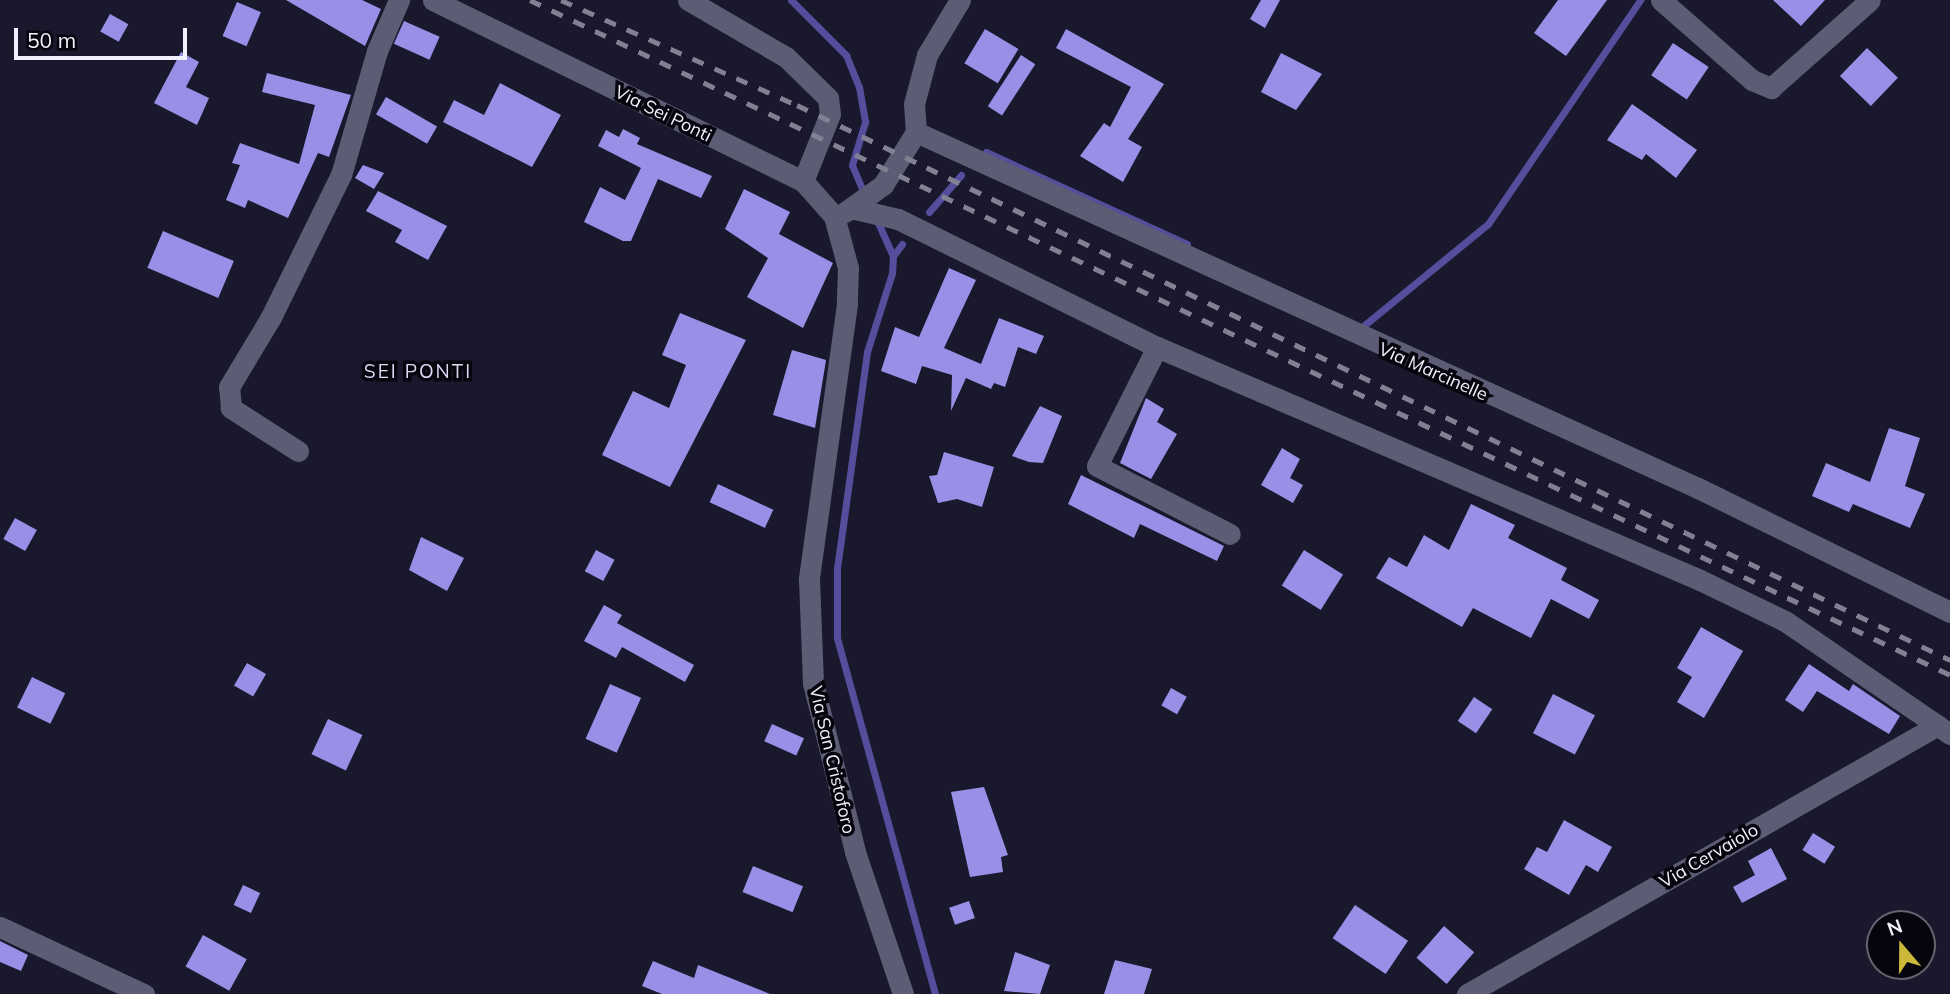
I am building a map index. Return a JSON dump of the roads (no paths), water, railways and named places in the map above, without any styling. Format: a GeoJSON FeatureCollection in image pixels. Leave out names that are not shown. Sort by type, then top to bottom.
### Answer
{"type":"FeatureCollection","features":[{"type":"Feature","properties":{"kind":"street"},"geometry":{"type":"LineString","coordinates":[[298,451],[230,408],[229,387],[271,317],[341,175],[377,51],[399,0]]}},
{"type":"Feature","properties":{"kind":"street","name":"Via Sei Ponti"},"geometry":{"type":"LineString","coordinates":[[433,0],[803,181],[834,216],[848,268]]}},
{"type":"Feature","properties":{"kind":"street"},"geometry":{"type":"LineString","coordinates":[[688,0],[786,57],[828,98],[830,114],[803,181]]}},
{"type":"Feature","properties":{"kind":"street"},"geometry":{"type":"LineString","coordinates":[[834,216],[855,209],[883,185],[916,132],[914,104],[927,55],[960,0]]}},
{"type":"Feature","properties":{"kind":"street"},"geometry":{"type":"LineString","coordinates":[[1661,0],[1752,80],[1771,88],[1870,0]]}},
{"type":"Feature","properties":{"kind":"street","name":"Via Marcinelle"},"geometry":{"type":"LineString","coordinates":[[916,132],[1131,235],[1698,488],[1950,612]]}},
{"type":"Feature","properties":{"kind":"street"},"geometry":{"type":"LineString","coordinates":[[855,209],[898,219],[1157,347],[1785,621],[1944,730]]}},
{"type":"Feature","properties":{"kind":"street","name":"Via San Cristoforo"},"geometry":{"type":"LineString","coordinates":[[848,268],[808,579],[813,683],[855,852],[903,994]]}},
{"type":"Feature","properties":{"kind":"street"},"geometry":{"type":"LineString","coordinates":[[1157,347],[1097,466],[1230,534]]}},
{"type":"Feature","properties":{"kind":"street","name":"Via Cervaiolo"},"geometry":{"type":"LineString","coordinates":[[1467,994],[1944,730]]}},
{"type":"Feature","properties":{"kind":"street"},"geometry":{"type":"LineString","coordinates":[[0,927],[144,994]]}},
{"type":"Feature","properties":{"kind":"waterway"},"geometry":{"type":"LineString","coordinates":[[791,0],[846,55],[859,87],[865,122],[852,165],[865,196]]}},
{"type":"Feature","properties":{"kind":"waterway"},"geometry":{"type":"LineString","coordinates":[[1362,327],[1488,224],[1640,0]]}},
{"type":"Feature","properties":{"kind":"waterway"},"geometry":{"type":"LineString","coordinates":[[986,152],[1187,244]]}},
{"type":"Feature","properties":{"kind":"waterway"},"geometry":{"type":"LineString","coordinates":[[929,212],[961,175]]}},
{"type":"Feature","properties":{"kind":"waterway"},"geometry":{"type":"LineString","coordinates":[[875,216],[893,256],[892,273],[867,352],[837,568],[837,638],[935,994]]}},
{"type":"Feature","properties":{"kind":"waterway"},"geometry":{"type":"LineString","coordinates":[[893,256],[902,244]]}},
{"type":"Feature","properties":{"kind":"railway"},"geometry":{"type":"LineString","coordinates":[[530,0],[1950,675]]}},
{"type":"Feature","properties":{"kind":"railway"},"geometry":{"type":"LineString","coordinates":[[561,0],[797,105],[1950,660]]}},
{"type":"Feature","properties":{"kind":"district","name":"SEI PONTI"},"geometry":{"type":"Point","coordinates":[418,372]}}]}
